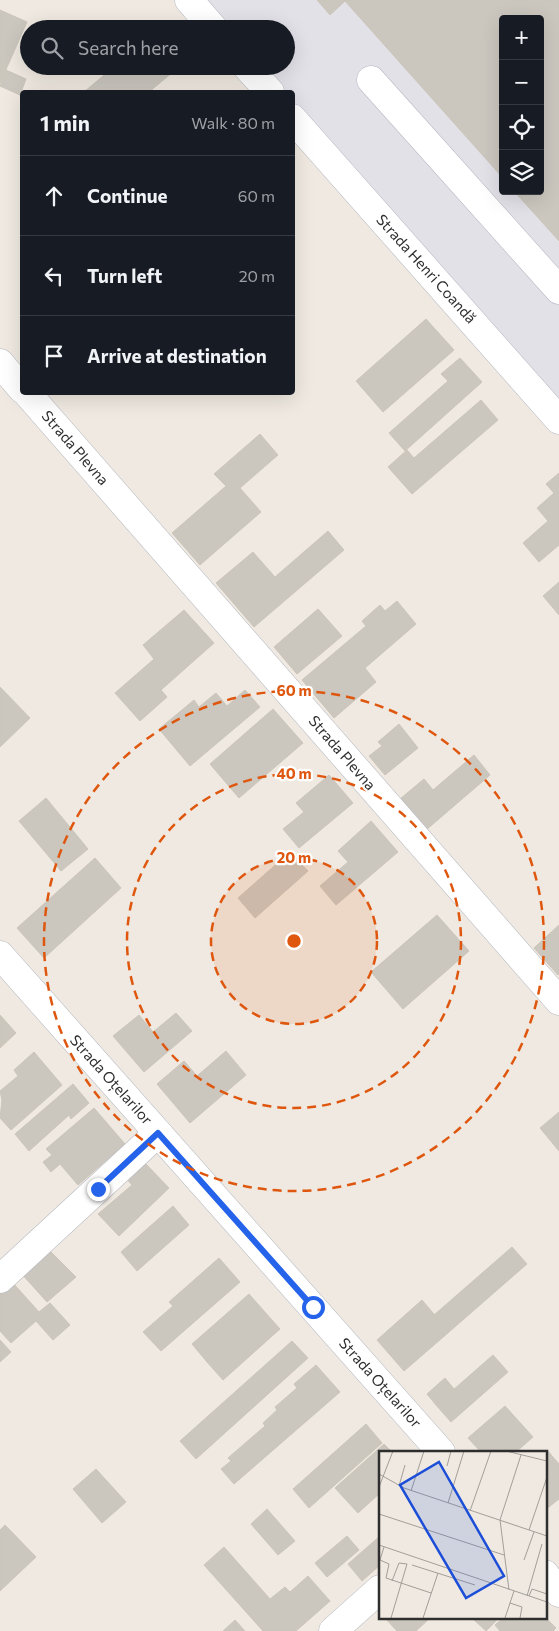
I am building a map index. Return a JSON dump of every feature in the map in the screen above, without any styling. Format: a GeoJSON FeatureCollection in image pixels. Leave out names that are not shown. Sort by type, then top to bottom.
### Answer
{"type":"FeatureCollection","features":[{"type":"Feature","properties":{"kind":"street"},"geometry":{"type":"LineString","coordinates":[[189,0],[206,20]]}},
{"type":"Feature","properties":{"kind":"street"},"geometry":{"type":"LineString","coordinates":[[254,75],[268,90]]}},
{"type":"Feature","properties":{"kind":"street"},"geometry":{"type":"LineString","coordinates":[[372,80],[559,290]]}},
{"type":"Feature","properties":{"kind":"street","name":"Strada Henri Coandă"},"geometry":{"type":"LineString","coordinates":[[295,121],[559,420]]}},
{"type":"Feature","properties":{"kind":"street"},"geometry":{"type":"LineString","coordinates":[[0,363],[20,387]]}},
{"type":"Feature","properties":{"kind":"street","name":"Strada Plevna"},"geometry":{"type":"LineString","coordinates":[[29,395],[559,1000]]}},
{"type":"Feature","properties":{"kind":"street","name":"Strada Oțelarilor"},"geometry":{"type":"LineString","coordinates":[[0,955],[440,1451]]}},
{"type":"Feature","properties":{"kind":"street"},"geometry":{"type":"LineString","coordinates":[[0,1279],[158,1133]]}},
{"type":"Feature","properties":{"kind":"street"},"geometry":{"type":"LineString","coordinates":[[546,1575],[559,1593]]}},
{"type":"Feature","properties":{"kind":"street"},"geometry":{"type":"LineString","coordinates":[[333,1631],[379,1590]]}},
{"type":"Feature","properties":{"kind":"shaded area"},"geometry":{"type":"Polygon","coordinates":[[[196,0],[559,0],[559,399],[295,108],[295,90],[278,90],[264,75],[295,75],[295,20],[214,20],[196,0]]]}},
{"type":"Feature","properties":{"kind":"building"},"geometry":{"type":"Polygon","coordinates":[[[317,0],[559,0],[559,241],[518,195],[544,195],[544,15],[499,15],[499,174],[345,1],[330,15],[317,0]]]}},
{"type":"Feature","properties":{"kind":"building"},"geometry":{"type":"Polygon","coordinates":[[[0,10],[22,20],[20,20],[20,38],[0,83],[0,10]]]}},
{"type":"Feature","properties":{"kind":"building"},"geometry":{"type":"Polygon","coordinates":[[[6,70],[26,79],[22,90],[20,90],[20,95],[0,86],[6,70]]]}},
{"type":"Feature","properties":{"kind":"building"},"geometry":{"type":"Polygon","coordinates":[[[104,75],[169,75],[151,90],[86,90],[104,75]]]}},
{"type":"Feature","properties":{"kind":"building"},"geometry":{"type":"Polygon","coordinates":[[[426,319],[454,350],[383,412],[356,381],[426,319]]]}},
{"type":"Feature","properties":{"kind":"building"},"geometry":{"type":"Polygon","coordinates":[[[460,358],[482,382],[405,451],[389,433],[448,381],[441,374],[460,358]]]}},
{"type":"Feature","properties":{"kind":"building"},"geometry":{"type":"Polygon","coordinates":[[[481,400],[498,420],[412,494],[388,467],[407,450],[414,458],[481,400]]]}},
{"type":"Feature","properties":{"kind":"building"},"geometry":{"type":"Polygon","coordinates":[[[260,434],[278,455],[240,488],[261,512],[200,565],[172,533],[226,486],[214,474],[260,434]]]}},
{"type":"Feature","properties":{"kind":"building"},"geometry":{"type":"Polygon","coordinates":[[[559,473],[559,545],[539,562],[523,543],[548,521],[537,508],[554,493],[546,484],[559,473]]]}},
{"type":"Feature","properties":{"kind":"building"},"geometry":{"type":"Polygon","coordinates":[[[328,531],[344,550],[254,627],[216,583],[253,552],[275,577],[328,531]]]}},
{"type":"Feature","properties":{"kind":"building"},"geometry":{"type":"Polygon","coordinates":[[[559,582],[559,615],[543,596],[559,582]]]}},
{"type":"Feature","properties":{"kind":"building"},"geometry":{"type":"Polygon","coordinates":[[[397,601],[416,624],[365,668],[376,682],[334,718],[302,680],[366,626],[362,621],[380,605],[385,611],[397,601]]]}},
{"type":"Feature","properties":{"kind":"building"},"geometry":{"type":"Polygon","coordinates":[[[318,609],[342,636],[297,674],[274,647],[318,609]]]}},
{"type":"Feature","properties":{"kind":"building"},"geometry":{"type":"Polygon","coordinates":[[[184,610],[214,643],[161,690],[167,697],[140,721],[115,693],[154,659],[143,645],[184,610]]]}},
{"type":"Feature","properties":{"kind":"building"},"geometry":{"type":"Polygon","coordinates":[[[0,687],[30,718],[0,747],[0,687]]]}},
{"type":"Feature","properties":{"kind":"building"},"geometry":{"type":"Polygon","coordinates":[[[245,690],[260,707],[190,766],[159,729],[194,700],[199,707],[216,693],[227,706],[245,690]]]}},
{"type":"Feature","properties":{"kind":"building"},"geometry":{"type":"Polygon","coordinates":[[[273,709],[303,743],[239,798],[210,764],[273,709]]]}},
{"type":"Feature","properties":{"kind":"building"},"geometry":{"type":"Polygon","coordinates":[[[399,724],[418,748],[385,775],[369,756],[382,746],[378,742],[399,724]]]}},
{"type":"Feature","properties":{"kind":"building"},"geometry":{"type":"Polygon","coordinates":[[[474,755],[490,775],[426,830],[400,799],[424,779],[433,790],[474,755]]]}},
{"type":"Feature","properties":{"kind":"building"},"geometry":{"type":"Polygon","coordinates":[[[329,775],[353,803],[299,848],[283,829],[304,812],[296,803],[329,775]]]}},
{"type":"Feature","properties":{"kind":"building"},"geometry":{"type":"Polygon","coordinates":[[[46,798],[88,849],[61,871],[19,821],[46,798]]]}},
{"type":"Feature","properties":{"kind":"building"},"geometry":{"type":"Polygon","coordinates":[[[371,821],[398,852],[336,905],[320,886],[348,862],[338,851],[371,821]]]}},
{"type":"Feature","properties":{"kind":"building"},"geometry":{"type":"Polygon","coordinates":[[[290,852],[308,871],[255,918],[238,898],[290,852]]]}},
{"type":"Feature","properties":{"kind":"building"},"geometry":{"type":"Polygon","coordinates":[[[95,858],[121,888],[44,958],[17,928],[95,858]]]}},
{"type":"Feature","properties":{"kind":"building"},"geometry":{"type":"Polygon","coordinates":[[[437,915],[469,951],[403,1009],[371,972],[437,915]]]}},
{"type":"Feature","properties":{"kind":"building"},"geometry":{"type":"Polygon","coordinates":[[[559,925],[559,974],[558,975],[534,948],[559,925]]]}},
{"type":"Feature","properties":{"kind":"building"},"geometry":{"type":"Polygon","coordinates":[[[176,1013],[192,1031],[144,1072],[113,1036],[139,1015],[153,1032],[176,1013]]]}},
{"type":"Feature","properties":{"kind":"building"},"geometry":{"type":"Polygon","coordinates":[[[0,1015],[16,1033],[0,1048],[0,1015]]]}},
{"type":"Feature","properties":{"kind":"building"},"geometry":{"type":"Polygon","coordinates":[[[226,1051],[246,1075],[190,1123],[157,1084],[184,1061],[197,1076],[226,1051]]]}},
{"type":"Feature","properties":{"kind":"building"},"geometry":{"type":"Polygon","coordinates":[[[34,1052],[62,1085],[11,1130],[0,1118],[2,1100],[0,1091],[18,1076],[14,1070],[34,1052]]]}},
{"type":"Feature","properties":{"kind":"building"},"geometry":{"type":"Polygon","coordinates":[[[73,1084],[89,1103],[71,1119],[69,1115],[29,1151],[15,1134],[73,1084]]]}},
{"type":"Feature","properties":{"kind":"building"},"geometry":{"type":"Polygon","coordinates":[[[94,1108],[125,1144],[78,1185],[60,1164],[51,1172],[43,1162],[52,1155],[46,1149],[94,1108]]]}},
{"type":"Feature","properties":{"kind":"building"},"geometry":{"type":"Polygon","coordinates":[[[559,1112],[559,1151],[540,1128],[559,1112]]]}},
{"type":"Feature","properties":{"kind":"building"},"geometry":{"type":"Polygon","coordinates":[[[143,1161],[169,1188],[119,1236],[98,1214],[132,1185],[126,1178],[143,1161]]]}},
{"type":"Feature","properties":{"kind":"building"},"geometry":{"type":"Polygon","coordinates":[[[173,1206],[189,1225],[137,1271],[121,1252],[173,1206]]]}},
{"type":"Feature","properties":{"kind":"building"},"geometry":{"type":"Polygon","coordinates":[[[512,1247],[527,1264],[449,1332],[434,1315],[512,1247]]]}},
{"type":"Feature","properties":{"kind":"building"},"geometry":{"type":"Polygon","coordinates":[[[48,1249],[76,1277],[47,1302],[20,1272],[48,1249]]]}},
{"type":"Feature","properties":{"kind":"building"},"geometry":{"type":"Polygon","coordinates":[[[219,1258],[240,1282],[161,1351],[143,1332],[173,1306],[169,1302],[219,1258]]]}},
{"type":"Feature","properties":{"kind":"building"},"geometry":{"type":"Polygon","coordinates":[[[12,1282],[39,1312],[50,1303],[70,1325],[53,1340],[36,1321],[11,1343],[0,1331],[0,1293],[12,1282]]]}},
{"type":"Feature","properties":{"kind":"building"},"geometry":{"type":"Polygon","coordinates":[[[249,1294],[264,1311],[207,1362],[192,1344],[249,1294]]]}},
{"type":"Feature","properties":{"kind":"building"},"geometry":{"type":"Polygon","coordinates":[[[422,1300],[449,1332],[404,1371],[377,1340],[422,1300]]]}},
{"type":"Feature","properties":{"kind":"building"},"geometry":{"type":"Polygon","coordinates":[[[264,1311],[280,1329],[223,1380],[207,1362],[264,1311]]]}},
{"type":"Feature","properties":{"kind":"building"},"geometry":{"type":"Polygon","coordinates":[[[0,1340],[11,1352],[0,1362],[0,1340]]]}},
{"type":"Feature","properties":{"kind":"building"},"geometry":{"type":"Polygon","coordinates":[[[292,1341],[308,1358],[196,1459],[180,1441],[292,1341]]]}},
{"type":"Feature","properties":{"kind":"building"},"geometry":{"type":"Polygon","coordinates":[[[493,1355],[508,1372],[451,1422],[436,1405],[493,1355]]]}},
{"type":"Feature","properties":{"kind":"building"},"geometry":{"type":"Polygon","coordinates":[[[316,1365],[340,1392],[234,1484],[221,1469],[231,1461],[228,1458],[265,1426],[263,1423],[277,1410],[275,1407],[297,1388],[294,1384],[316,1365]]]}},
{"type":"Feature","properties":{"kind":"building"},"geometry":{"type":"Polygon","coordinates":[[[445,1378],[454,1389],[436,1405],[427,1394],[445,1378]]]}},
{"type":"Feature","properties":{"kind":"building"},"geometry":{"type":"Polygon","coordinates":[[[505,1406],[533,1437],[517,1451],[480,1451],[468,1438],[505,1406]]]}},
{"type":"Feature","properties":{"kind":"building"},"geometry":{"type":"Polygon","coordinates":[[[366,1424],[382,1443],[309,1508],[293,1489],[366,1424]]]}},
{"type":"Feature","properties":{"kind":"building"},"geometry":{"type":"Polygon","coordinates":[[[384,1444],[391,1451],[379,1451],[379,1494],[358,1513],[335,1488],[384,1444]]]}},
{"type":"Feature","properties":{"kind":"building"},"geometry":{"type":"Polygon","coordinates":[[[547,1450],[559,1464],[559,1499],[546,1509],[546,1451],[547,1450]]]}},
{"type":"Feature","properties":{"kind":"building"},"geometry":{"type":"Polygon","coordinates":[[[96,1469],[126,1502],[102,1523],[73,1489],[96,1469]]]}},
{"type":"Feature","properties":{"kind":"building"},"geometry":{"type":"Polygon","coordinates":[[[267,1509],[295,1541],[278,1555],[251,1524],[267,1509]]]}},
{"type":"Feature","properties":{"kind":"building"},"geometry":{"type":"Polygon","coordinates":[[[5,1525],[36,1557],[0,1591],[0,1530],[5,1525]]]}},
{"type":"Feature","properties":{"kind":"building"},"geometry":{"type":"Polygon","coordinates":[[[347,1536],[359,1550],[327,1577],[315,1563],[347,1536]]]}},
{"type":"Feature","properties":{"kind":"building"},"geometry":{"type":"Polygon","coordinates":[[[379,1537],[379,1566],[362,1581],[348,1564],[379,1537]]]}},
{"type":"Feature","properties":{"kind":"building"},"geometry":{"type":"Polygon","coordinates":[[[224,1547],[270,1599],[285,1587],[290,1592],[308,1576],[330,1601],[296,1631],[263,1631],[204,1565],[224,1547]]]}},
{"type":"Feature","properties":{"kind":"building"},"geometry":{"type":"Polygon","coordinates":[[[385,1618],[430,1618],[416,1631],[397,1631],[385,1618]]]}},
{"type":"Feature","properties":{"kind":"building"},"geometry":{"type":"Polygon","coordinates":[[[472,1618],[499,1618],[486,1631],[472,1618]]]}},
{"type":"Feature","properties":{"kind":"building"},"geometry":{"type":"Polygon","coordinates":[[[503,1618],[546,1618],[556,1628],[553,1631],[500,1631],[495,1625],[503,1618]]]}},
{"type":"Feature","properties":{"kind":"building"},"geometry":{"type":"Polygon","coordinates":[[[235,1620],[245,1631],[223,1631],[235,1620]]]}},
{"type":"Feature","properties":{"kind":"route"},"geometry":{"type":"LineString","coordinates":[[98,1189],[158,1133],[313,1307]]}}]}
